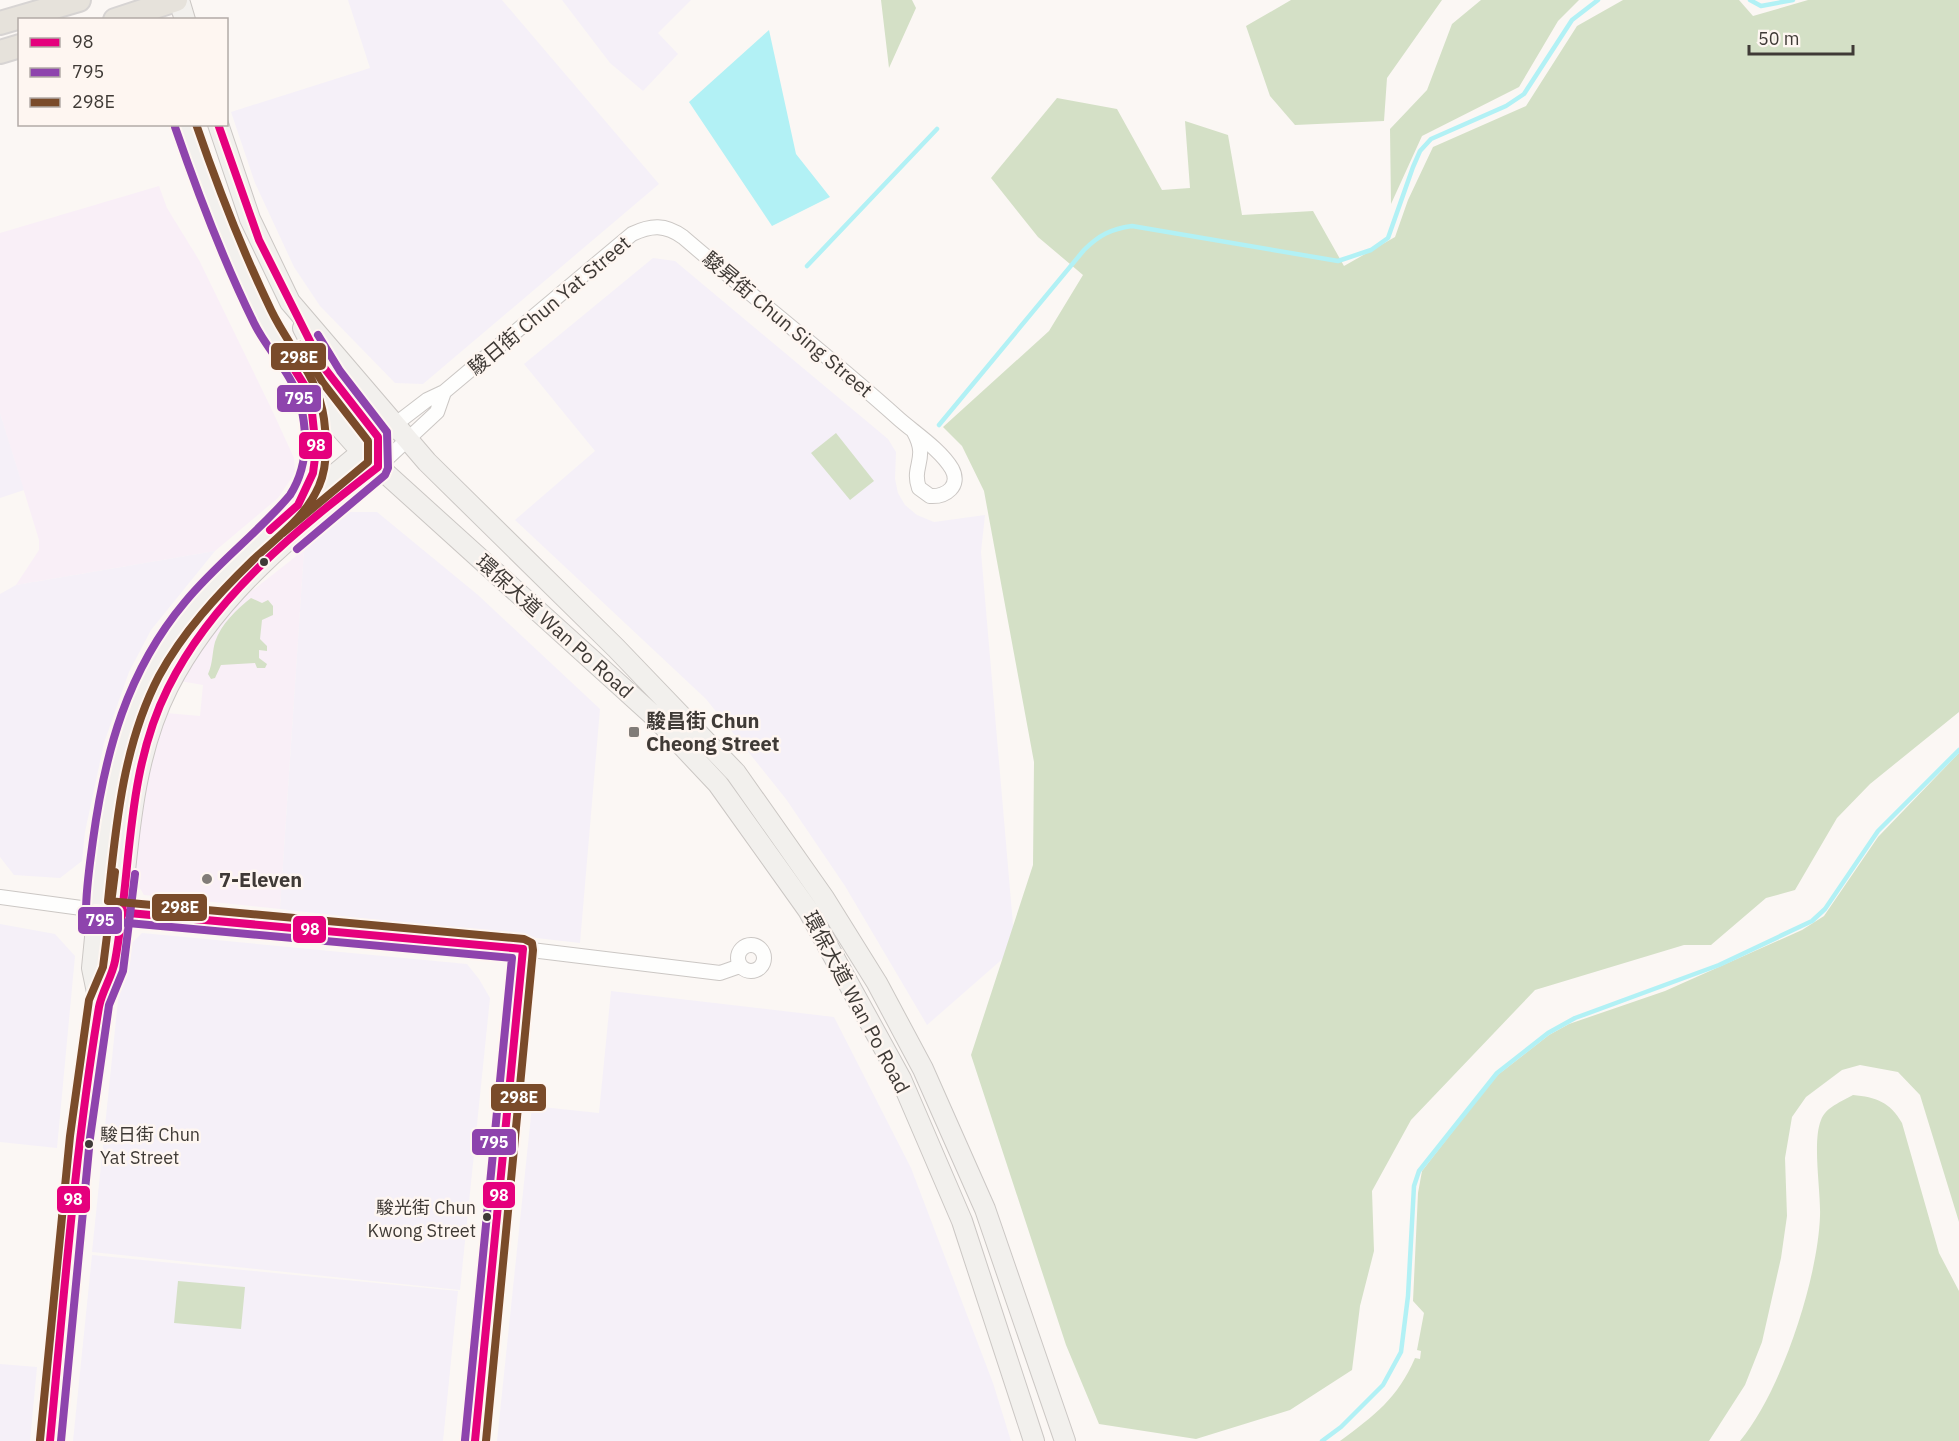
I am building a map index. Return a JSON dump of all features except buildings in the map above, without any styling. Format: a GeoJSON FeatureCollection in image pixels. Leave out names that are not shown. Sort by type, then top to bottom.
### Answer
{"type":"FeatureCollection","features":[{"type":"Feature","properties":{"kind":"main road"},"geometry":{"type":"LineString","coordinates":[[0,23],[79,0]]}},
{"type":"Feature","properties":{"kind":"main road"},"geometry":{"type":"LineString","coordinates":[[121,18],[178,0],[184,18]]}},
{"type":"Feature","properties":{"kind":"main road"},"geometry":{"type":"LineString","coordinates":[[0,52],[18,47]]}},
{"type":"Feature","properties":{"kind":"main road","name":"環保大道 Wan Po Road"},"geometry":{"type":"LineString","coordinates":[[186,126],[231,248],[255,302],[310,394],[378,467],[655,717],[718,784],[808,910],[901,1079],[957,1210],[1034,1441]]}},
{"type":"Feature","properties":{"kind":"main road","name":"環保大道 Wan Po Road"},"geometry":{"type":"LineString","coordinates":[[219,126],[250,219],[322,364],[385,431],[407,441],[616,648],[736,773],[824,898],[877,983],[928,1080],[985,1209],[1065,1441]]}},
{"type":"Feature","properties":{"kind":"main road"},"geometry":{"type":"LineString","coordinates":[[298,505],[310,481],[315,461],[310,394]]}},
{"type":"Feature","properties":{"kind":"main road"},"geometry":{"type":"LineString","coordinates":[[378,467],[385,431]]}},
{"type":"Feature","properties":{"kind":"main road","name":"駿日街 Chun Yat Street"},"geometry":{"type":"LineString","coordinates":[[99,1002],[92,968],[108,805],[122,743],[147,676],[164,644],[190,611],[249,549],[385,431]]}},
{"type":"Feature","properties":{"kind":"main road","name":"駿日街 Chun Yat Street"},"geometry":{"type":"LineString","coordinates":[[50,1441],[80,1137],[99,1002],[113,970],[136,793],[147,742],[167,689],[208,621],[233,591],[378,467]]}},
{"type":"Feature","properties":{"kind":"street","name":"駿日街 Chun Yat Street"},"geometry":{"type":"LineString","coordinates":[[385,431],[427,400],[444,392],[632,234],[657,226]]}},
{"type":"Feature","properties":{"kind":"street","name":"駿昇街 Chun Sing Street"},"geometry":{"type":"LineString","coordinates":[[657,226],[669,228],[683,237],[914,432],[953,472],[955,483],[952,489],[942,496],[930,496],[919,488],[916,476],[922,452],[914,432]]}},
{"type":"Feature","properties":{"kind":"street","name":"駿日街 Chun Yat Street"},"geometry":{"type":"LineString","coordinates":[[378,467],[437,412],[444,392]]}},
{"type":"Feature","properties":{"kind":"street"},"geometry":{"type":"LineString","coordinates":[[0,897],[96,910],[523,949],[720,972],[740,966]]}},
{"type":"Feature","properties":{"kind":"street"},"geometry":{"type":"LineString","coordinates":[[475,1441],[523,949]]}},
{"type":"Feature","properties":{"kind":"shaded area"},"geometry":{"type":"Polygon","coordinates":[[[348,0],[502,0],[659,184],[423,384],[395,383],[320,306],[294,267],[255,183],[231,112],[370,68],[348,0]]]}},
{"type":"Feature","properties":{"kind":"shaded area"},"geometry":{"type":"Polygon","coordinates":[[[562,0],[691,0],[658,33],[678,54],[643,91],[610,63],[562,0]]]}},
{"type":"Feature","properties":{"kind":"shaded area"},"geometry":{"type":"Polygon","coordinates":[[[159,186],[167,208],[199,260],[272,410],[294,458],[295,473],[278,498],[215,551],[16,585],[39,550],[39,540],[0,413],[0,233],[159,186]]]}},
{"type":"Feature","properties":{"kind":"shaded area"},"geometry":{"type":"Polygon","coordinates":[[[653,258],[675,261],[888,439],[896,452],[895,479],[898,493],[905,505],[917,515],[934,522],[985,515],[981,552],[1015,948],[927,1025],[845,886],[786,799],[706,699],[515,520],[595,451],[524,364],[653,258]]]}},
{"type":"Feature","properties":{"kind":"shaded area"},"geometry":{"type":"Polygon","coordinates":[[[0,413],[24,490],[0,498],[0,413]]]}},
{"type":"Feature","properties":{"kind":"shaded area"},"geometry":{"type":"Polygon","coordinates":[[[348,512],[377,512],[478,595],[600,709],[580,943],[280,909],[304,550],[348,512]]]}},
{"type":"Feature","properties":{"kind":"shaded area"},"geometry":{"type":"Polygon","coordinates":[[[304,550],[280,909],[144,895],[132,875],[147,763],[166,713],[200,716],[203,685],[180,681],[235,604],[304,550]]]}},
{"type":"Feature","properties":{"kind":"shaded area"},"geometry":{"type":"Polygon","coordinates":[[[215,551],[151,630],[129,672],[104,743],[85,832],[82,861],[60,878],[14,875],[0,857],[0,594],[16,585],[215,551]]]}},
{"type":"Feature","properties":{"kind":"shaded area"},"geometry":{"type":"Polygon","coordinates":[[[0,924],[55,934],[75,956],[57,1148],[0,1142],[0,924]]]}},
{"type":"Feature","properties":{"kind":"shaded area"},"geometry":{"type":"Polygon","coordinates":[[[142,933],[467,964],[490,998],[460,1290],[92,1252],[123,952],[142,933]]]}},
{"type":"Feature","properties":{"kind":"shaded area"},"geometry":{"type":"Polygon","coordinates":[[[611,991],[834,1017],[911,1168],[993,1383],[1011,1441],[497,1441],[532,1106],[599,1113],[611,991]]]}},
{"type":"Feature","properties":{"kind":"shaded area"},"geometry":{"type":"Polygon","coordinates":[[[92,1255],[458,1291],[443,1441],[73,1441],[92,1255]]]}},
{"type":"Feature","properties":{"kind":"shaded area"},"geometry":{"type":"Polygon","coordinates":[[[0,1364],[37,1367],[30,1441],[0,1441],[0,1364]]]}},
{"type":"Feature","properties":{"kind":"green space"},"geometry":{"type":"Polygon","coordinates":[[[881,0],[912,0],[916,8],[889,68],[881,0]]]}},
{"type":"Feature","properties":{"kind":"green space"},"geometry":{"type":"Polygon","coordinates":[[[1291,0],[1442,0],[1387,78],[1384,121],[1295,125],[1270,96],[1246,26],[1291,0]]]}},
{"type":"Feature","properties":{"kind":"green space"},"geometry":{"type":"Polygon","coordinates":[[[1481,0],[1579,0],[1558,21],[1519,87],[1422,136],[1391,204],[1390,129],[1427,90],[1452,24],[1481,0]]]}},
{"type":"Feature","properties":{"kind":"green space"},"geometry":{"type":"Polygon","coordinates":[[[1623,0],[1739,0],[1753,16],[1808,0],[1959,0],[1959,712],[1870,784],[1837,818],[1795,890],[1766,898],[1711,945],[1684,945],[1535,990],[1411,1120],[1372,1191],[1374,1251],[1360,1306],[1352,1370],[1290,1410],[1196,1439],[1099,1424],[1066,1345],[971,1055],[1033,865],[1034,762],[984,491],[962,446],[943,427],[1049,331],[1083,275],[1038,237],[991,178],[1057,98],[1117,109],[1162,190],[1190,188],[1185,121],[1228,135],[1242,215],[1313,211],[1344,266],[1395,237],[1408,200],[1433,147],[1526,106],[1577,26],[1623,0]]]}},
{"type":"Feature","properties":{"kind":"green space"},"geometry":{"type":"Polygon","coordinates":[[[836,433],[874,481],[850,500],[811,453],[836,433]]]}},
{"type":"Feature","properties":{"kind":"green space"},"geometry":{"type":"Polygon","coordinates":[[[251,598],[262,603],[268,600],[273,606],[273,615],[262,620],[260,639],[267,646],[267,651],[259,650],[259,658],[267,664],[265,668],[257,668],[255,663],[221,665],[215,678],[211,679],[208,674],[218,635],[230,617],[251,598]]]}},
{"type":"Feature","properties":{"kind":"green space"},"geometry":{"type":"Polygon","coordinates":[[[1959,753],[1959,1222],[1920,1095],[1898,1072],[1860,1065],[1842,1070],[1806,1097],[1792,1117],[1785,1158],[1787,1216],[1781,1258],[1762,1342],[1745,1385],[1709,1441],[1340,1441],[1384,1405],[1401,1384],[1415,1358],[1420,1359],[1421,1351],[1417,1350],[1424,1313],[1413,1301],[1418,1193],[1422,1171],[1495,1077],[1549,1035],[1569,1024],[1665,991],[1802,930],[1824,916],[1878,837],[1959,753]]]}},
{"type":"Feature","properties":{"kind":"green space"},"geometry":{"type":"Polygon","coordinates":[[[1853,1095],[1869,1097],[1882,1102],[1893,1110],[1902,1123],[1939,1253],[1959,1291],[1959,1441],[1740,1441],[1770,1394],[1795,1334],[1805,1302],[1818,1242],[1820,1216],[1818,1129],[1823,1115],[1830,1108],[1853,1095]]]}},
{"type":"Feature","properties":{"kind":"green space"},"geometry":{"type":"Polygon","coordinates":[[[178,1281],[245,1287],[241,1329],[174,1323],[178,1281]]]}},
{"type":"Feature","properties":{"kind":"water"},"geometry":{"type":"Polygon","coordinates":[[[769,30],[796,154],[830,197],[772,226],[689,102],[769,30]]]}},
{"type":"Feature","properties":{"kind":"waterway"},"geometry":{"type":"LineString","coordinates":[[939,425],[1084,250],[1095,240],[1112,231],[1132,226],[1338,261],[1371,250],[1388,238],[1420,151],[1431,139],[1506,106],[1524,94],[1572,20],[1598,0]]}},
{"type":"Feature","properties":{"kind":"waterway"},"geometry":{"type":"LineString","coordinates":[[1750,0],[1761,6],[1793,0]]}},
{"type":"Feature","properties":{"kind":"waterway"},"geometry":{"type":"LineString","coordinates":[[807,266],[937,129]]}},
{"type":"Feature","properties":{"kind":"waterway"},"geometry":{"type":"LineString","coordinates":[[1322,1441],[1341,1427],[1383,1385],[1401,1352],[1408,1296],[1414,1186],[1419,1171],[1497,1073],[1548,1033],[1575,1018],[1719,965],[1812,921],[1825,909],[1878,831],[1959,750]]}},
{"type":"Feature","properties":{"kind":"transit line","name":"298E"},"geometry":{"type":"LineString","coordinates":[[197,126],[231,219],[260,287],[278,324],[316,389],[324,419],[325,461],[319,486],[306,508],[214,600],[179,644],[159,676],[147,702],[129,757],[118,814],[108,901],[524,939],[532,943],[486,1441]]}},
{"type":"Feature","properties":{"kind":"transit line","name":"98"},"geometry":{"type":"LineString","coordinates":[[50,1441],[83,1115],[100,1001],[115,961],[137,788],[154,721],[168,688],[187,654],[234,594],[289,540],[378,467],[378,437],[322,365],[259,240],[219,126]]}},
{"type":"Feature","properties":{"kind":"transit line","name":"795"},"geometry":{"type":"LineString","coordinates":[[175,127],[232,275],[259,333],[296,391],[303,414],[305,450],[300,473],[290,495],[185,602],[165,628],[134,684],[112,744],[104,775],[87,885],[86,912],[95,920],[512,958],[465,1440]]}},
{"type":"Feature","properties":{"kind":"transit line","name":"795"},"geometry":{"type":"LineString","coordinates":[[297,549],[385,475],[388,468],[387,432],[340,371],[318,335]]}},
{"type":"Feature","properties":{"kind":"transit line","name":"298E"},"geometry":{"type":"LineString","coordinates":[[283,533],[368,462],[368,441],[323,383],[300,345]]}},
{"type":"Feature","properties":{"kind":"transit line","name":"98"},"geometry":{"type":"LineString","coordinates":[[270,530],[298,505],[313,473],[316,450],[310,394],[284,353]]}},
{"type":"Feature","properties":{"kind":"transit line","name":"298E"},"geometry":{"type":"LineString","coordinates":[[40,1440],[70,1136],[89,1000],[103,967],[115,872]]}},
{"type":"Feature","properties":{"kind":"transit line","name":"795"},"geometry":{"type":"LineString","coordinates":[[61,1441],[90,1138],[109,1005],[123,971],[135,874]]}},
{"type":"Feature","properties":{"kind":"transit line","name":"98"},"geometry":{"type":"LineString","coordinates":[[96,910],[523,949]]}},
{"type":"Feature","properties":{"kind":"transit line","name":"98"},"geometry":{"type":"LineString","coordinates":[[475,1441],[523,949]]}},
{"type":"Feature","properties":{"kind":"place","name":"駿昌街 Chun Cheong Street"},"geometry":{"type":"Point","coordinates":[634,732]}},
{"type":"Feature","properties":{"kind":"place","name":"7-Eleven"},"geometry":{"type":"Point","coordinates":[207,879]}},
{"type":"Feature","properties":{"kind":"place","name":"駿日街 Chun Yat Street"},"geometry":{"type":"Point","coordinates":[89,1144]}},
{"type":"Feature","properties":{"kind":"place","name":"駿光街 Chun Kwong Street"},"geometry":{"type":"Point","coordinates":[487,1217]}}]}
